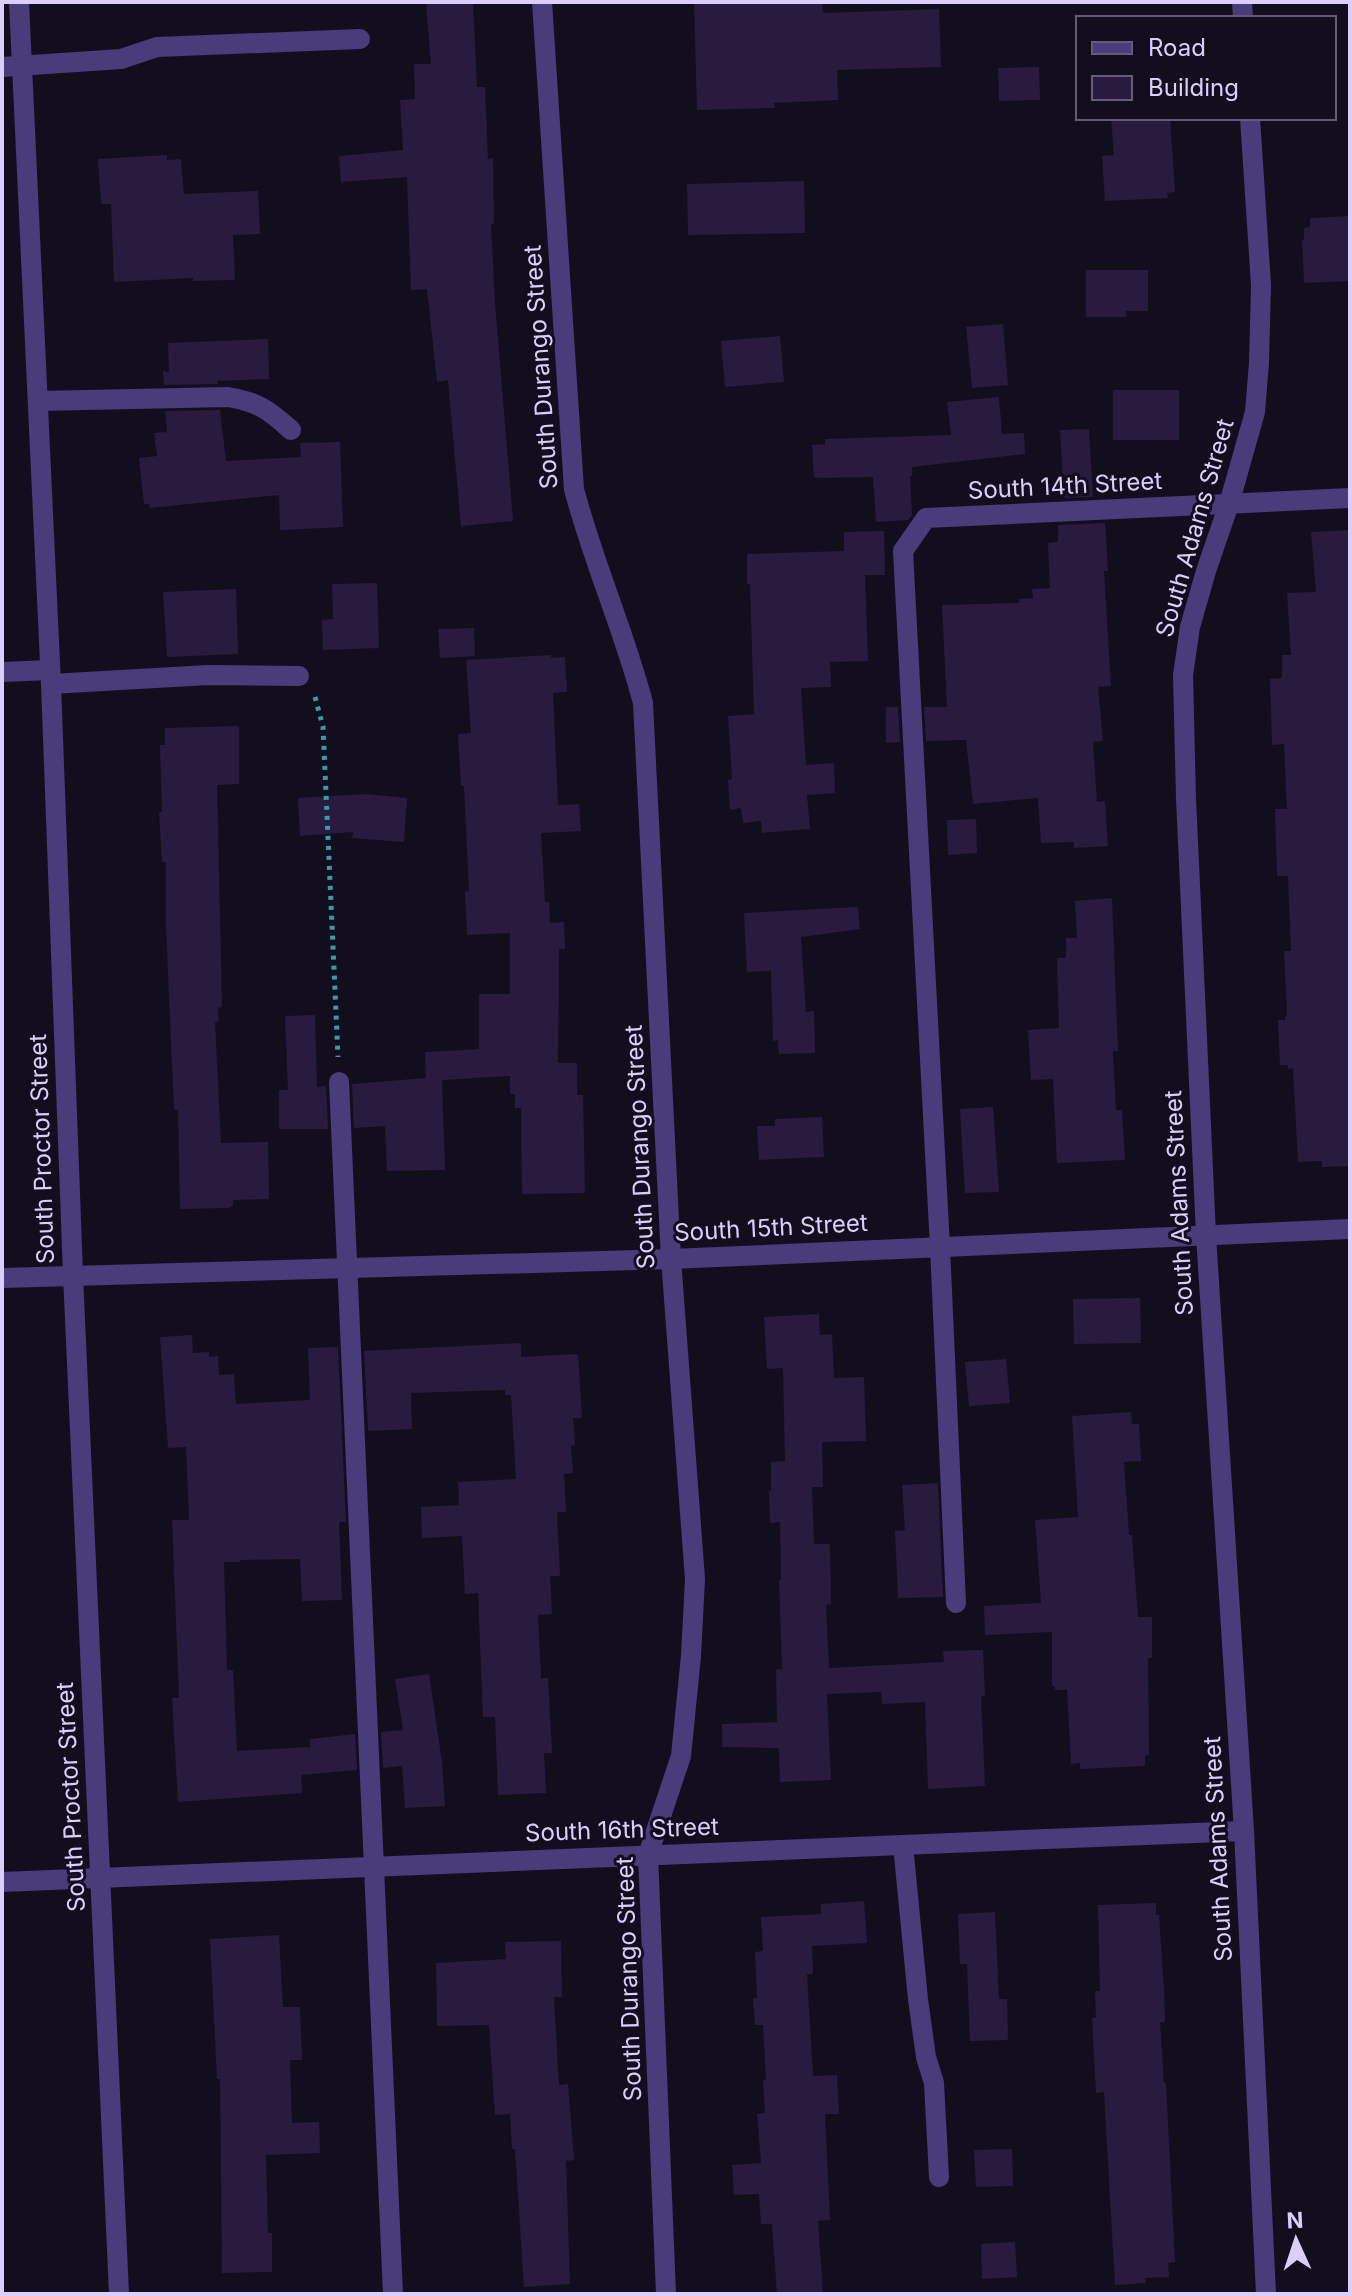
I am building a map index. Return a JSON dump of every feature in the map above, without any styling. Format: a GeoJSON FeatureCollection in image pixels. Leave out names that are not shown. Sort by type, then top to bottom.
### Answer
{"type":"FeatureCollection","features":[{"type":"Feature","properties":{"kind":"street","name":"South Proctor Street"},"geometry":{"type":"LineString","coordinates":[[19,2],[12,67],[38,401],[119,2294]]}},
{"type":"Feature","properties":{"kind":"street","name":"South Durango Street"},"geometry":{"type":"LineString","coordinates":[[542,2],[574,489],[643,703],[671,1259],[695,1579],[681,1756],[648,1855],[666,2294]]}},
{"type":"Feature","properties":{"kind":"street"},"geometry":{"type":"LineString","coordinates":[[12,67],[121,59],[157,47],[360,39]]}},
{"type":"Feature","properties":{"kind":"street","name":"South Adams Street"},"geometry":{"type":"LineString","coordinates":[[1250,120],[1261,285],[1255,412],[1190,627],[1183,675],[1206,1235],[1244,1831],[1266,2294]]}},
{"type":"Feature","properties":{"kind":"street"},"geometry":{"type":"LineString","coordinates":[[38,401],[228,397],[250,401],[269,410],[291,430]]}},
{"type":"Feature","properties":{"kind":"street","name":"South 14th Street"},"geometry":{"type":"LineString","coordinates":[[940,1247],[903,551],[926,518],[1350,498]]}},
{"type":"Feature","properties":{"kind":"street"},"geometry":{"type":"LineString","coordinates":[[2,672],[50,677],[299,676]]}},
{"type":"Feature","properties":{"kind":"street"},"geometry":{"type":"LineString","coordinates":[[339,1082],[393,2294]]}},
{"type":"Feature","properties":{"kind":"street","name":"South 15th Street"},"geometry":{"type":"LineString","coordinates":[[2,1278],[671,1259],[1350,1229]]}},
{"type":"Feature","properties":{"kind":"street"},"geometry":{"type":"LineString","coordinates":[[940,1247],[956,1603]]}},
{"type":"Feature","properties":{"kind":"street","name":"South 16th Street"},"geometry":{"type":"LineString","coordinates":[[2,1882],[1244,1831]]}},
{"type":"Feature","properties":{"kind":"street"},"geometry":{"type":"LineString","coordinates":[[903,1845],[918,1999],[926,2057],[934,2083],[939,2177]]}},
{"type":"Feature","properties":{"kind":"path"},"geometry":{"type":"LineString","coordinates":[[299,676],[315,696],[323,727],[339,1082]]}},
{"type":"Feature","properties":{"kind":"building"},"geometry":{"type":"Polygon","coordinates":[[[426,2],[473,2],[477,87],[485,87],[488,159],[493,158],[494,224],[491,224],[495,304],[513,521],[461,526],[448,380],[437,382],[427,289],[411,290],[407,177],[341,182],[339,156],[403,150],[400,100],[415,99],[414,64],[431,64],[426,2]]]}},
{"type":"Feature","properties":{"kind":"building"},"geometry":{"type":"Polygon","coordinates":[[[694,2],[822,2],[823,13],[939,9],[941,67],[837,70],[838,100],[774,103],[775,108],[697,110],[694,2]]]}},
{"type":"Feature","properties":{"kind":"building"},"geometry":{"type":"Polygon","coordinates":[[[1039,67],[1040,100],[999,101],[998,68],[1039,67]]]}},
{"type":"Feature","properties":{"kind":"building"},"geometry":{"type":"Polygon","coordinates":[[[1111,120],[1170,120],[1175,192],[1167,193],[1168,198],[1105,201],[1102,156],[1114,155],[1111,120]]]}},
{"type":"Feature","properties":{"kind":"building"},"geometry":{"type":"Polygon","coordinates":[[[167,155],[167,160],[181,159],[184,194],[258,191],[260,234],[233,235],[235,280],[193,281],[193,278],[114,282],[111,204],[101,204],[98,159],[167,155]]]}},
{"type":"Feature","properties":{"kind":"building"},"geometry":{"type":"Polygon","coordinates":[[[804,181],[805,233],[688,235],[687,184],[804,181]]]}},
{"type":"Feature","properties":{"kind":"building"},"geometry":{"type":"Polygon","coordinates":[[[1350,216],[1350,281],[1304,283],[1302,240],[1304,228],[1310,227],[1310,218],[1350,216]]]}},
{"type":"Feature","properties":{"kind":"building"},"geometry":{"type":"Polygon","coordinates":[[[1086,270],[1148,270],[1148,311],[1126,311],[1126,317],[1086,317],[1086,270]]]}},
{"type":"Feature","properties":{"kind":"building"},"geometry":{"type":"Polygon","coordinates":[[[1003,324],[1008,385],[972,388],[966,327],[1003,324]]]}},
{"type":"Feature","properties":{"kind":"building"},"geometry":{"type":"Polygon","coordinates":[[[780,336],[784,382],[725,387],[721,341],[780,336]]]}},
{"type":"Feature","properties":{"kind":"building"},"geometry":{"type":"Polygon","coordinates":[[[268,339],[269,379],[164,385],[163,371],[169,372],[168,343],[268,339]]]}},
{"type":"Feature","properties":{"kind":"building"},"geometry":{"type":"Polygon","coordinates":[[[1113,390],[1179,390],[1179,440],[1113,440],[1113,390]]]}},
{"type":"Feature","properties":{"kind":"building"},"geometry":{"type":"Polygon","coordinates":[[[999,397],[1002,434],[1024,433],[1025,454],[912,467],[912,515],[908,520],[876,522],[873,477],[814,478],[812,445],[825,444],[825,439],[951,435],[947,402],[999,397]]]}},
{"type":"Feature","properties":{"kind":"building"},"geometry":{"type":"Polygon","coordinates":[[[220,410],[226,461],[301,457],[300,443],[340,442],[343,527],[280,530],[279,495],[150,508],[149,504],[144,504],[139,458],[157,456],[154,433],[167,432],[165,411],[220,410]]]}},
{"type":"Feature","properties":{"kind":"building"},"geometry":{"type":"Polygon","coordinates":[[[1089,429],[1093,497],[1064,498],[1060,430],[1089,429]]]}},
{"type":"Feature","properties":{"kind":"building"},"geometry":{"type":"Polygon","coordinates":[[[1105,523],[1108,571],[1104,571],[1111,686],[1098,687],[1103,741],[1093,742],[1097,802],[1105,801],[1108,846],[1074,848],[1074,842],[1041,843],[1038,798],[973,804],[966,740],[926,741],[924,707],[947,707],[942,605],[1019,603],[1019,599],[1033,598],[1032,589],[1050,588],[1048,543],[1058,542],[1058,525],[1105,523]]]}},
{"type":"Feature","properties":{"kind":"building"},"geometry":{"type":"Polygon","coordinates":[[[1350,530],[1350,1166],[1322,1167],[1322,1161],[1298,1162],[1293,1068],[1280,1065],[1278,1020],[1285,1020],[1287,1016],[1284,951],[1291,951],[1288,876],[1277,876],[1275,809],[1287,809],[1284,744],[1272,745],[1270,679],[1282,678],[1282,655],[1291,655],[1287,593],[1316,592],[1311,532],[1350,530]]]}},
{"type":"Feature","properties":{"kind":"building"},"geometry":{"type":"Polygon","coordinates":[[[884,531],[885,575],[865,575],[868,661],[830,662],[831,687],[801,688],[806,765],[834,763],[835,793],[807,795],[810,829],[762,833],[761,821],[743,823],[741,808],[730,810],[728,780],[732,779],[728,716],[754,714],[747,554],[844,551],[844,532],[884,531]]]}},
{"type":"Feature","properties":{"kind":"building"},"geometry":{"type":"Polygon","coordinates":[[[377,583],[379,648],[323,650],[322,620],[333,619],[332,584],[377,583]]]}},
{"type":"Feature","properties":{"kind":"building"},"geometry":{"type":"Polygon","coordinates":[[[236,589],[238,654],[167,657],[163,592],[236,589]]]}},
{"type":"Feature","properties":{"kind":"building"},"geometry":{"type":"Polygon","coordinates":[[[474,628],[475,656],[440,658],[438,629],[474,628]]]}},
{"type":"Feature","properties":{"kind":"building"},"geometry":{"type":"Polygon","coordinates":[[[551,655],[551,658],[565,657],[567,692],[553,693],[558,805],[579,804],[581,831],[541,833],[545,902],[549,902],[550,923],[564,922],[565,949],[559,949],[558,1063],[577,1063],[577,1095],[583,1095],[585,1193],[522,1194],[521,1108],[515,1108],[515,1094],[510,1094],[510,1076],[442,1080],[445,1170],[387,1171],[385,1126],[354,1128],[352,1084],[426,1078],[425,1052],[479,1049],[479,994],[510,994],[510,933],[467,935],[465,892],[469,891],[458,734],[471,733],[466,660],[551,655]]]}},
{"type":"Feature","properties":{"kind":"building"},"geometry":{"type":"Polygon","coordinates":[[[886,707],[898,707],[900,742],[886,743],[886,707]]]}},
{"type":"Feature","properties":{"kind":"building"},"geometry":{"type":"Polygon","coordinates":[[[239,726],[239,784],[217,785],[222,1007],[218,1008],[219,1021],[215,1022],[221,1143],[268,1142],[269,1199],[233,1200],[233,1206],[228,1208],[180,1209],[178,1110],[174,1110],[166,926],[166,862],[162,862],[159,812],[162,812],[160,745],[165,745],[165,728],[239,726]]]}},
{"type":"Feature","properties":{"kind":"building"},"geometry":{"type":"Polygon","coordinates":[[[365,794],[407,798],[404,842],[352,838],[353,832],[300,836],[298,798],[365,794]]]}},
{"type":"Feature","properties":{"kind":"building"},"geometry":{"type":"Polygon","coordinates":[[[976,819],[977,853],[948,855],[947,820],[976,819]]]}},
{"type":"Feature","properties":{"kind":"building"},"geometry":{"type":"Polygon","coordinates":[[[1112,898],[1118,1051],[1113,1051],[1116,1110],[1122,1110],[1125,1160],[1057,1163],[1053,1079],[1031,1080],[1028,1030],[1059,1028],[1057,958],[1066,958],[1066,938],[1077,938],[1075,901],[1112,898]]]}},
{"type":"Feature","properties":{"kind":"building"},"geometry":{"type":"Polygon","coordinates":[[[858,907],[860,929],[801,937],[806,1012],[814,1011],[815,1053],[779,1054],[778,1040],[773,1041],[771,971],[747,972],[744,913],[858,907]]]}},
{"type":"Feature","properties":{"kind":"building"},"geometry":{"type":"Polygon","coordinates":[[[315,1015],[317,1087],[326,1086],[328,1129],[279,1129],[279,1090],[288,1090],[285,1016],[315,1015]]]}},
{"type":"Feature","properties":{"kind":"building"},"geometry":{"type":"Polygon","coordinates":[[[993,1107],[999,1192],[965,1193],[960,1109],[993,1107]]]}},
{"type":"Feature","properties":{"kind":"building"},"geometry":{"type":"Polygon","coordinates":[[[822,1117],[824,1157],[759,1160],[757,1126],[775,1126],[775,1119],[822,1117]]]}},
{"type":"Feature","properties":{"kind":"building"},"geometry":{"type":"Polygon","coordinates":[[[1140,1298],[1141,1343],[1074,1344],[1073,1299],[1140,1298]]]}},
{"type":"Feature","properties":{"kind":"building"},"geometry":{"type":"Polygon","coordinates":[[[819,1314],[820,1335],[832,1334],[834,1378],[864,1377],[866,1441],[822,1442],[823,1487],[812,1487],[814,1544],[830,1544],[831,1604],[826,1605],[829,1668],[944,1662],[943,1651],[983,1650],[985,1696],[981,1696],[985,1786],[928,1789],[925,1702],[882,1704],[881,1692],[827,1694],[831,1780],[780,1782],[779,1748],[722,1747],[722,1724],[777,1722],[776,1670],[782,1669],[780,1522],[770,1523],[769,1491],[771,1462],[785,1461],[783,1368],[767,1369],[764,1317],[819,1314]]]}},
{"type":"Feature","properties":{"kind":"building"},"geometry":{"type":"Polygon","coordinates":[[[192,1335],[193,1353],[209,1352],[209,1357],[218,1356],[219,1375],[234,1374],[236,1404],[310,1400],[308,1348],[338,1347],[346,1522],[339,1522],[342,1600],[302,1601],[300,1559],[224,1562],[227,1670],[233,1670],[237,1751],[310,1747],[310,1739],[355,1734],[357,1770],[301,1775],[302,1793],[178,1802],[172,1698],[179,1698],[172,1520],[189,1520],[186,1447],[168,1448],[160,1337],[192,1335]]]}},
{"type":"Feature","properties":{"kind":"building"},"geometry":{"type":"Polygon","coordinates":[[[521,1343],[521,1357],[578,1354],[582,1418],[573,1418],[573,1473],[564,1474],[566,1512],[557,1512],[560,1576],[550,1576],[552,1614],[538,1615],[541,1678],[548,1678],[552,1753],[544,1753],[546,1793],[498,1795],[495,1717],[483,1717],[478,1593],[465,1594],[462,1536],[422,1538],[421,1507],[459,1505],[458,1482],[516,1479],[511,1395],[505,1395],[505,1390],[411,1393],[412,1429],[368,1431],[364,1351],[521,1343]]]}},
{"type":"Feature","properties":{"kind":"building"},"geometry":{"type":"Polygon","coordinates":[[[1006,1359],[1010,1403],[969,1406],[965,1362],[1006,1359]]]}},
{"type":"Feature","properties":{"kind":"building"},"geometry":{"type":"Polygon","coordinates":[[[1131,1412],[1132,1424],[1139,1424],[1141,1461],[1124,1462],[1129,1535],[1132,1535],[1138,1617],[1152,1617],[1152,1658],[1148,1658],[1149,1755],[1145,1756],[1145,1766],[1080,1769],[1080,1763],[1071,1764],[1067,1690],[1055,1690],[1052,1686],[1052,1632],[985,1635],[984,1606],[1041,1603],[1035,1520],[1078,1517],[1072,1416],[1131,1412]]]}},
{"type":"Feature","properties":{"kind":"building"},"geometry":{"type":"Polygon","coordinates":[[[938,1483],[943,1597],[898,1598],[895,1531],[905,1530],[902,1485],[938,1483]]]}},
{"type":"Feature","properties":{"kind":"building"},"geometry":{"type":"Polygon","coordinates":[[[429,1674],[445,1806],[405,1808],[402,1766],[383,1768],[381,1732],[403,1730],[395,1679],[429,1674]]]}},
{"type":"Feature","properties":{"kind":"building"},"geometry":{"type":"Polygon","coordinates":[[[864,1901],[867,1943],[812,1946],[813,1974],[807,1974],[813,2076],[837,2075],[839,2114],[825,2114],[830,2220],[818,2221],[823,2294],[777,2294],[772,2224],[761,2224],[759,2194],[734,2195],[732,2165],[761,2163],[757,2114],[765,2113],[763,2080],[766,2080],[763,2025],[755,2025],[753,1998],[757,1998],[755,1952],[763,1951],[761,1917],[821,1914],[821,1904],[864,1901]]]}},
{"type":"Feature","properties":{"kind":"building"},"geometry":{"type":"Polygon","coordinates":[[[1156,1903],[1164,1989],[1165,2022],[1160,2022],[1175,2262],[1168,2263],[1169,2277],[1145,2278],[1146,2283],[1115,2285],[1104,2092],[1096,2093],[1092,2018],[1096,2018],[1095,1991],[1100,1991],[1098,1905],[1156,1903]]]}},
{"type":"Feature","properties":{"kind":"building"},"geometry":{"type":"Polygon","coordinates":[[[995,1912],[999,1999],[1007,1999],[1008,2040],[970,2041],[967,1964],[960,1964],[958,1914],[995,1912]]]}},
{"type":"Feature","properties":{"kind":"building"},"geometry":{"type":"Polygon","coordinates":[[[279,1935],[283,2007],[300,2007],[302,2060],[290,2060],[292,2123],[319,2122],[320,2153],[266,2155],[272,2272],[222,2273],[220,2079],[217,2079],[210,1939],[279,1935]]]}},
{"type":"Feature","properties":{"kind":"building"},"geometry":{"type":"Polygon","coordinates":[[[561,1941],[562,1997],[554,1997],[559,2085],[568,2084],[574,2160],[566,2161],[570,2284],[524,2287],[515,2149],[512,2149],[510,2114],[495,2115],[489,2025],[437,2026],[436,1963],[506,1959],[505,1942],[561,1941]]]}},
{"type":"Feature","properties":{"kind":"building"},"geometry":{"type":"Polygon","coordinates":[[[1012,2149],[1013,2186],[976,2187],[974,2150],[1012,2149]]]}},
{"type":"Feature","properties":{"kind":"building"},"geometry":{"type":"Polygon","coordinates":[[[1015,2242],[1017,2277],[982,2279],[981,2244],[1015,2242]]]}}]}
